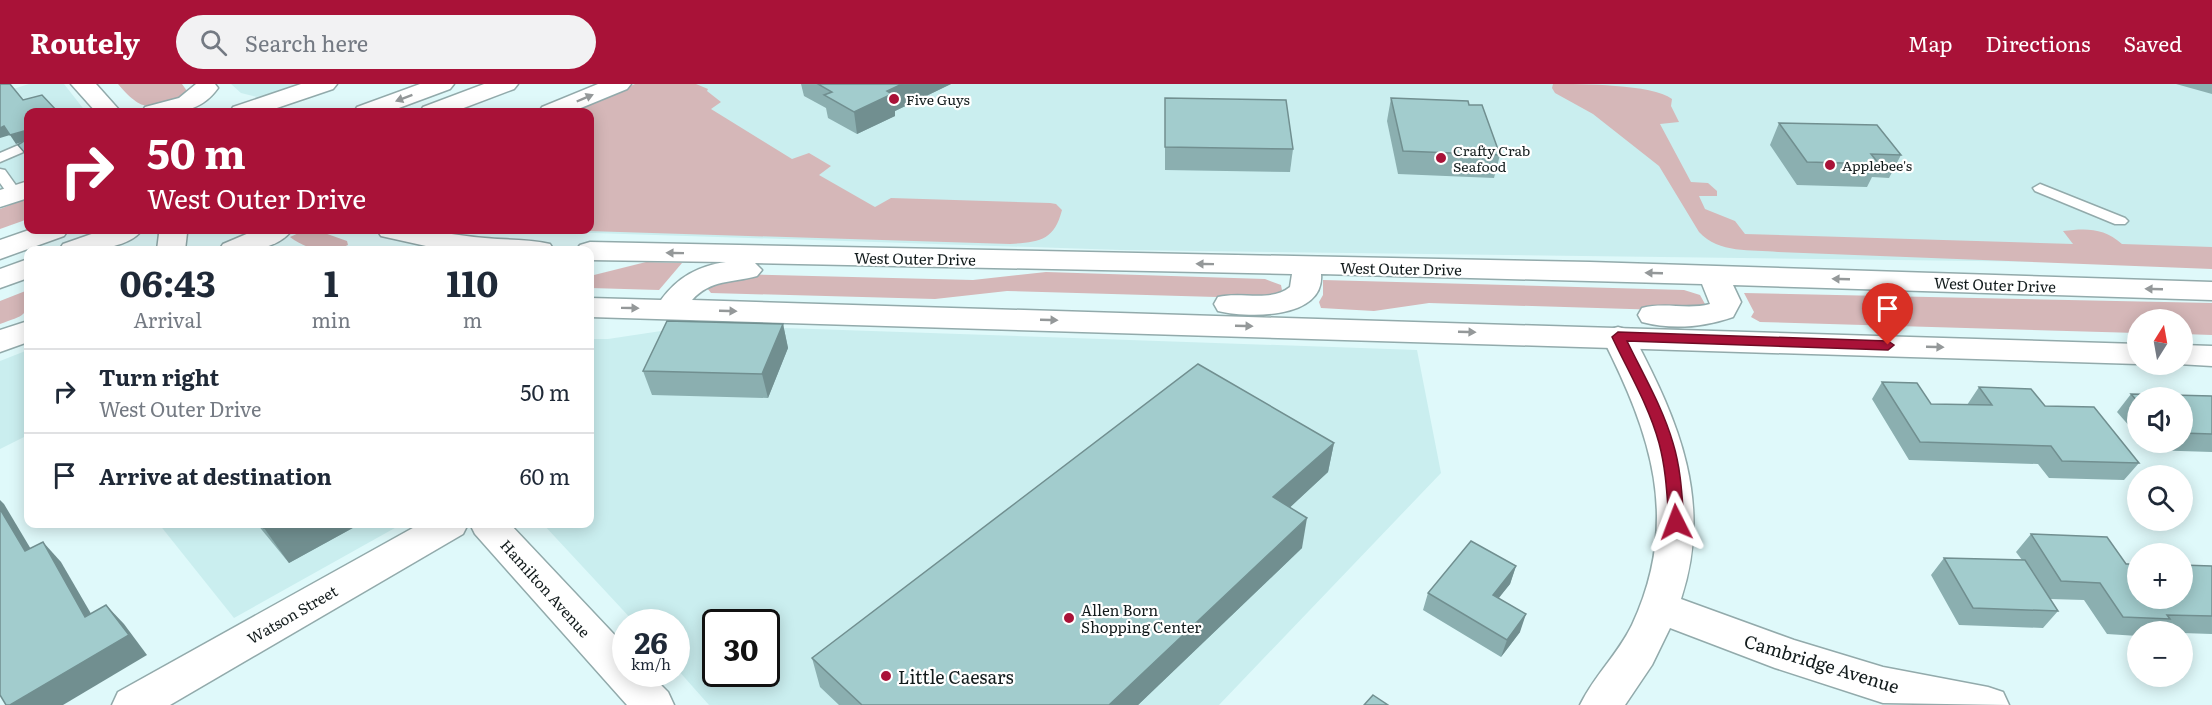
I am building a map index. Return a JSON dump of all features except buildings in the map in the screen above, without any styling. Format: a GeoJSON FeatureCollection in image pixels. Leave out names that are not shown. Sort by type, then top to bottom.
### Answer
{"type":"FeatureCollection","features":[{"type":"Feature","properties":{"kind":"main road"},"geometry":{"type":"LineString","coordinates":[[83,84],[105,108]]}},
{"type":"Feature","properties":{"kind":"main road"},"geometry":{"type":"LineString","coordinates":[[265,108],[300,102],[325,84]]}},
{"type":"Feature","properties":{"kind":"main road"},"geometry":{"type":"LineString","coordinates":[[377,108],[442,84]]}},
{"type":"Feature","properties":{"kind":"main road"},"geometry":{"type":"LineString","coordinates":[[443,108],[506,84]]}},
{"type":"Feature","properties":{"kind":"main road"},"geometry":{"type":"LineString","coordinates":[[561,108],[619,84]]}},
{"type":"Feature","properties":{"kind":"main road"},"geometry":{"type":"LineString","coordinates":[[169,108],[188,103],[204,86],[228,108]]}},
{"type":"Feature","properties":{"kind":"main road"},"geometry":{"type":"LineString","coordinates":[[0,250],[43,234]]}},
{"type":"Feature","properties":{"kind":"main road"},"geometry":{"type":"LineString","coordinates":[[85,246],[117,234]]}},
{"type":"Feature","properties":{"kind":"main road"},"geometry":{"type":"LineString","coordinates":[[244,243],[268,234]]}},
{"type":"Feature","properties":{"kind":"main road"},"geometry":{"type":"LineString","coordinates":[[405,234],[468,246]]}},
{"type":"Feature","properties":{"kind":"main road","name":"West Outer Drive"},"geometry":{"type":"LineString","coordinates":[[594,252],[1713,275],[2212,291]]}},
{"type":"Feature","properties":{"kind":"main road"},"geometry":{"type":"LineString","coordinates":[[594,265],[642,253]]}},
{"type":"Feature","properties":{"kind":"main road"},"geometry":{"type":"LineString","coordinates":[[670,309],[680,293],[693,281],[715,273],[743,270],[967,276],[1026,260]]}},
{"type":"Feature","properties":{"kind":"main road"},"geometry":{"type":"LineString","coordinates":[[935,317],[1017,299],[1269,305],[1292,300],[1305,290],[1309,279],[1306,266]]}},
{"type":"Feature","properties":{"kind":"main road"},"geometry":{"type":"LineString","coordinates":[[0,279],[24,270]]}},
{"type":"Feature","properties":{"kind":"main road"},"geometry":{"type":"LineString","coordinates":[[1388,330],[1440,310],[1711,315],[1722,310],[1726,302],[1713,275]]}},
{"type":"Feature","properties":{"kind":"main road"},"geometry":{"type":"LineString","coordinates":[[594,308],[2127,354]]}},
{"type":"Feature","properties":{"kind":"main road"},"geometry":{"type":"LineString","coordinates":[[0,342],[24,333]]}},
{"type":"Feature","properties":{"kind":"main road"},"geometry":{"type":"LineString","coordinates":[[1600,705],[1637,654],[1660,607],[1671,570],[1676,538],[1673,475],[1656,414],[1618,337]]}},
{"type":"Feature","properties":{"kind":"main road"},"geometry":{"type":"LineString","coordinates":[[2193,355],[2212,356]]}},
{"type":"Feature","properties":{"kind":"main road","name":"Watson Street"},"geometry":{"type":"LineString","coordinates":[[133,705],[443,528]]}},
{"type":"Feature","properties":{"kind":"main road","name":"Hamilton Avenue"},"geometry":{"type":"LineString","coordinates":[[492,528],[653,705]]}},
{"type":"Feature","properties":{"kind":"main road","name":"Cambridge Avenue"},"geometry":{"type":"LineString","coordinates":[[1660,607],[1789,656],[1883,685],[1988,705]]}},
{"type":"Feature","properties":{"kind":"lane"},"geometry":{"type":"LineString","coordinates":[[0,158],[24,147]]}},
{"type":"Feature","properties":{"kind":"lane"},"geometry":{"type":"LineString","coordinates":[[2040,188],[2120,221]]}},
{"type":"Feature","properties":{"kind":"shaded area"},"geometry":{"type":"Polygon","coordinates":[[[29,84],[64,84],[83,108],[24,108],[24,180],[0,189],[0,93],[29,84]]]}},
{"type":"Feature","properties":{"kind":"shaded area"},"geometry":{"type":"Polygon","coordinates":[[[118,84],[182,84],[187,91],[183,98],[162,105],[147,106],[134,100],[118,84]]]}},
{"type":"Feature","properties":{"kind":"shaded area"},"geometry":{"type":"Polygon","coordinates":[[[231,84],[308,84],[257,97],[241,93],[231,84]]]}},
{"type":"Feature","properties":{"kind":"shaded area"},"geometry":{"type":"Polygon","coordinates":[[[635,84],[696,84],[708,89],[707,91],[721,102],[711,109],[792,159],[809,153],[831,166],[819,175],[875,207],[891,198],[1050,203],[1056,204],[1062,210],[1055,228],[1044,238],[1010,244],[594,231],[594,108],[578,108],[635,84]]]}},
{"type":"Feature","properties":{"kind":"shaded area"},"geometry":{"type":"Polygon","coordinates":[[[641,84],[2212,84],[2212,264],[1121,250],[594,233],[594,110],[641,84]]]}},
{"type":"Feature","properties":{"kind":"shaded area"},"geometry":{"type":"Polygon","coordinates":[[[1553,84],[1598,85],[1649,90],[1672,99],[1671,106],[1679,122],[1660,124],[1691,182],[1708,183],[1717,191],[1717,196],[1699,196],[1705,209],[1735,221],[1745,234],[2073,244],[2063,231],[2095,230],[2109,235],[2122,244],[2212,247],[2212,269],[1778,252],[1726,247],[1707,239],[1699,232],[1659,166],[1593,114],[1555,93],[1552,88],[1553,84]]]}},
{"type":"Feature","properties":{"kind":"shaded area"},"geometry":{"type":"Polygon","coordinates":[[[24,200],[24,220],[0,229],[0,209],[24,200]]]}},
{"type":"Feature","properties":{"kind":"shaded area"},"geometry":{"type":"Polygon","coordinates":[[[296,234],[327,234],[347,241],[348,245],[306,246],[290,237],[296,234]]]}},
{"type":"Feature","properties":{"kind":"shaded area"},"geometry":{"type":"Polygon","coordinates":[[[646,262],[682,263],[659,290],[594,288],[594,275],[646,262]]]}},
{"type":"Feature","properties":{"kind":"shaded area"},"geometry":{"type":"Polygon","coordinates":[[[1046,272],[1265,279],[1281,285],[1282,290],[1276,295],[1251,298],[1007,291],[935,299],[711,293],[707,288],[732,274],[973,280],[1046,272]]]}},
{"type":"Feature","properties":{"kind":"shaded area"},"geometry":{"type":"Polygon","coordinates":[[[1323,280],[1684,290],[1700,295],[1705,304],[1695,311],[1429,303],[1374,311],[1321,308],[1319,302],[1323,295],[1323,280]]]}},
{"type":"Feature","properties":{"kind":"shaded area"},"geometry":{"type":"Polygon","coordinates":[[[24,292],[24,313],[15,319],[0,324],[0,301],[24,292]]]}},
{"type":"Feature","properties":{"kind":"shaded area"},"geometry":{"type":"Polygon","coordinates":[[[1744,293],[2212,303],[2212,335],[2193,334],[2193,309],[2127,309],[2127,333],[1760,322],[1751,317],[1754,312],[1744,293]]]}},
{"type":"Feature","properties":{"kind":"shaded area"},"geometry":{"type":"Polygon","coordinates":[[[701,325],[1417,350],[1441,473],[1219,705],[709,705],[690,684],[690,609],[622,609],[547,528],[594,528],[594,339],[608,339],[701,325]]]}},
{"type":"Feature","properties":{"kind":"shaded area"},"geometry":{"type":"Polygon","coordinates":[[[24,352],[24,437],[0,449],[0,361],[24,352]]]}},
{"type":"Feature","properties":{"kind":"shaded area"},"geometry":{"type":"Polygon","coordinates":[[[162,528],[395,528],[234,618],[162,528]]]}},
{"type":"Feature","properties":{"kind":"place","name":"Five Guys"},"geometry":{"type":"Point","coordinates":[894,99]}},
{"type":"Feature","properties":{"kind":"place","name":"Crafty Crab Seafood"},"geometry":{"type":"Point","coordinates":[1441,158]}},
{"type":"Feature","properties":{"kind":"place","name":"Applebee's"},"geometry":{"type":"Point","coordinates":[1830,165]}},
{"type":"Feature","properties":{"kind":"place","name":"Allen Born Shopping Center"},"geometry":{"type":"Point","coordinates":[1069,618]}},
{"type":"Feature","properties":{"kind":"place","name":"Little Caesars"},"geometry":{"type":"Point","coordinates":[886,676]}},
{"type":"Feature","properties":{"kind":"route"},"geometry":{"type":"LineString","coordinates":[[1676,522],[1677,506],[1666,443],[1656,414],[1618,337],[1888,345]]}}]}
